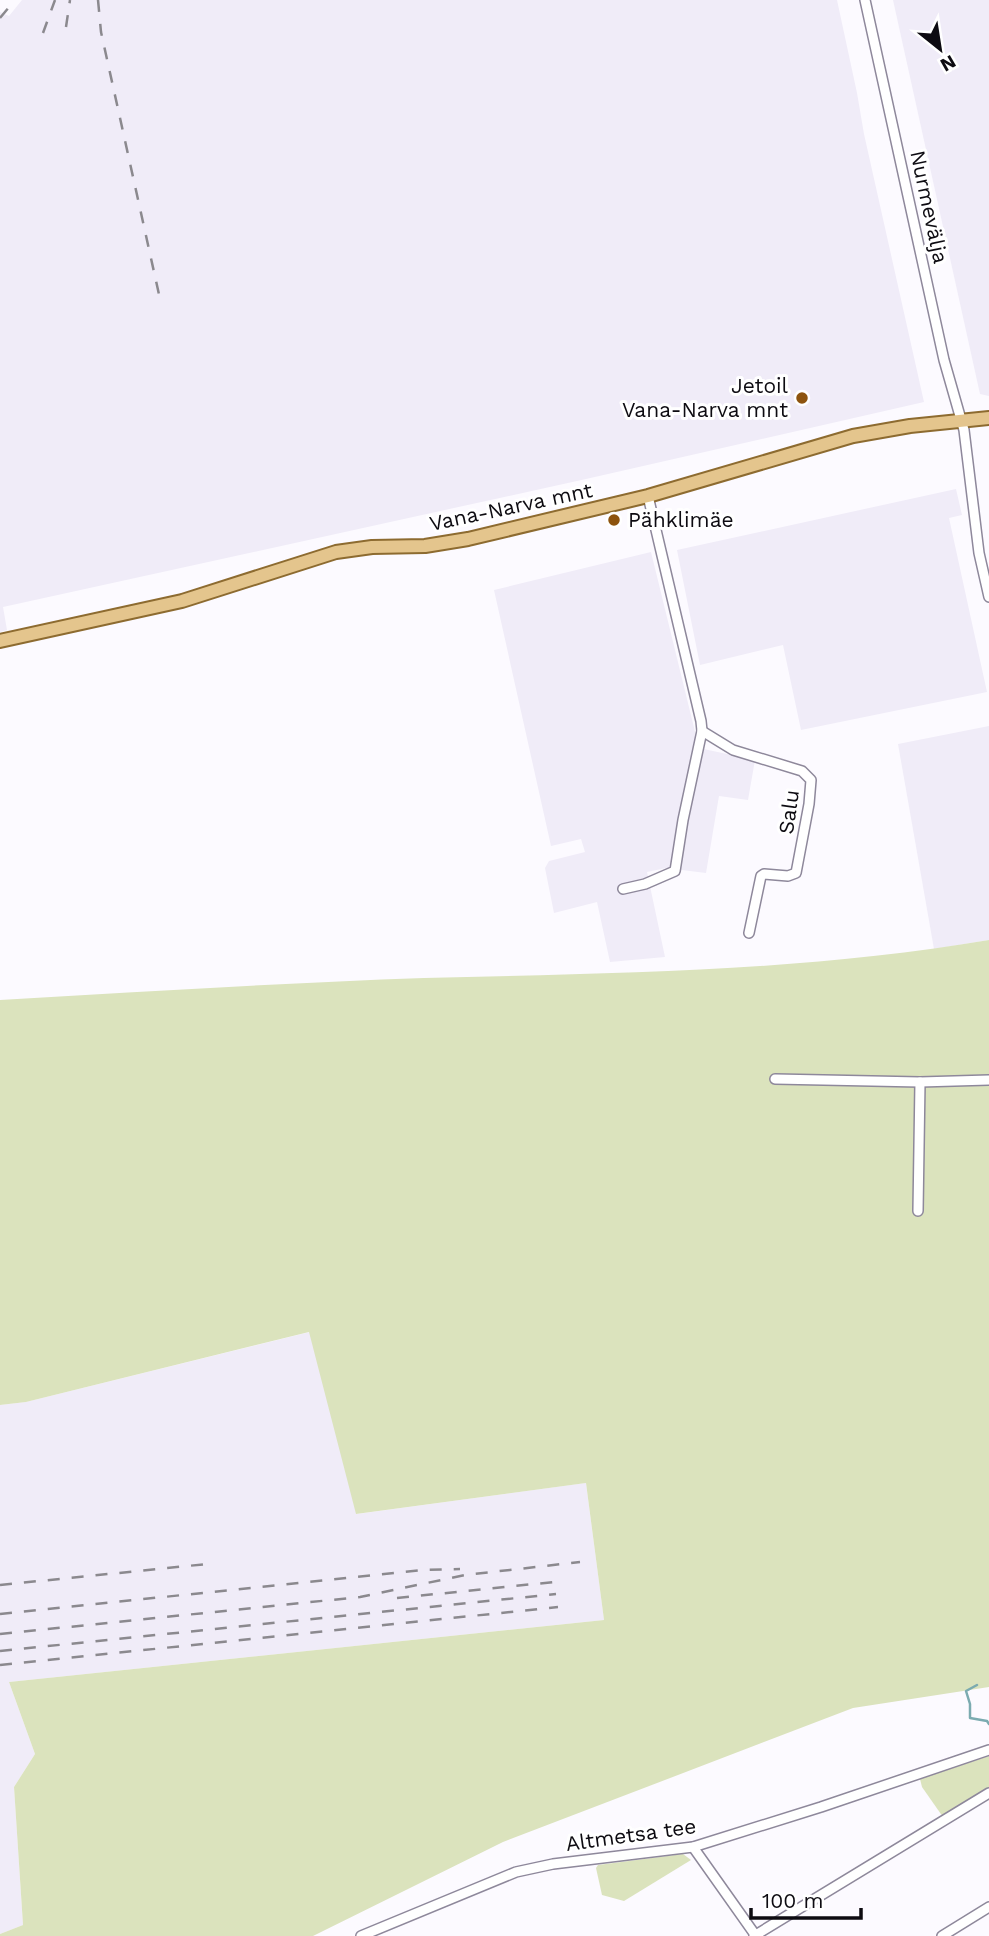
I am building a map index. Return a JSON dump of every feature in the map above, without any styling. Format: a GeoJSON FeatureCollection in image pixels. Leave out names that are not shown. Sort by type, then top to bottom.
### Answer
{"type":"FeatureCollection","features":[{"type":"Feature","properties":{"kind":"main road","name":"Vana-Narva mnt"},"geometry":{"type":"LineString","coordinates":[[0,642],[182,601],[335,552],[458,541],[557,520],[648,496],[853,436],[910,426],[989,418]]}},
{"type":"Feature","properties":{"kind":"street","name":"Nurmevälja"},"geometry":{"type":"LineString","coordinates":[[865,0],[944,360],[961,421],[979,553],[989,597]]}},
{"type":"Feature","properties":{"kind":"street"},"geometry":{"type":"LineString","coordinates":[[623,889],[645,884],[675,871],[702,731],[648,496]]}},
{"type":"Feature","properties":{"kind":"street","name":"Salu"},"geometry":{"type":"LineString","coordinates":[[702,731],[733,750],[802,771],[811,780],[796,873],[788,876],[761,876],[749,933]]}},
{"type":"Feature","properties":{"kind":"street"},"geometry":{"type":"LineString","coordinates":[[775,1079],[920,1082],[989,1080]]}},
{"type":"Feature","properties":{"kind":"street"},"geometry":{"type":"LineString","coordinates":[[918,1211],[920,1082]]}},
{"type":"Feature","properties":{"kind":"street","name":"Altmetsa tee"},"geometry":{"type":"LineString","coordinates":[[361,1936],[516,1872],[553,1864],[693,1847],[988,1753]]}},
{"type":"Feature","properties":{"kind":"street"},"geometry":{"type":"LineString","coordinates":[[693,1847],[755,1936],[989,1793]]}},
{"type":"Feature","properties":{"kind":"street"},"geometry":{"type":"LineString","coordinates":[[942,1936],[989,1907]]}},
{"type":"Feature","properties":{"kind":"shaded area"},"geometry":{"type":"Polygon","coordinates":[[[22,0],[837,0],[924,402],[3,607],[7,630],[0,632],[0,12],[9,16],[22,0]]]}},
{"type":"Feature","properties":{"kind":"shaded area"},"geometry":{"type":"Polygon","coordinates":[[[893,0],[989,0],[989,396],[980,394],[893,0]]]}},
{"type":"Feature","properties":{"kind":"shaded area"},"geometry":{"type":"Polygon","coordinates":[[[956,489],[962,515],[949,518],[987,692],[801,730],[783,645],[700,665],[677,550],[956,489]]]}},
{"type":"Feature","properties":{"kind":"shaded area"},"geometry":{"type":"Polygon","coordinates":[[[651,552],[699,748],[755,760],[748,800],[719,796],[706,873],[666,868],[647,872],[665,957],[610,962],[597,902],[554,913],[545,868],[549,861],[585,852],[581,839],[551,846],[494,590],[651,552]]]}},
{"type":"Feature","properties":{"kind":"shaded area"},"geometry":{"type":"Polygon","coordinates":[[[989,726],[989,940],[934,949],[898,744],[989,726]]]}},
{"type":"Feature","properties":{"kind":"shaded area"},"geometry":{"type":"Polygon","coordinates":[[[310,1332],[357,1514],[586,1483],[604,1620],[9,1682],[35,1754],[14,1787],[23,1925],[0,1934],[0,1405],[26,1402],[310,1332]]]}},
{"type":"Feature","properties":{"kind":"green space"},"geometry":{"type":"Polygon","coordinates":[[[989,940],[989,1687],[853,1708],[503,1842],[313,1936],[0,1936],[23,1925],[14,1787],[35,1754],[9,1682],[604,1620],[586,1483],[356,1514],[309,1332],[26,1402],[0,1405],[0,1000],[371,980],[778,965],[919,951],[989,940]]]}},
{"type":"Feature","properties":{"kind":"green space"},"geometry":{"type":"Polygon","coordinates":[[[989,1756],[989,1789],[943,1817],[922,1787],[920,1779],[989,1756]]]}},
{"type":"Feature","properties":{"kind":"green space"},"geometry":{"type":"Polygon","coordinates":[[[683,1854],[691,1860],[624,1901],[602,1895],[596,1868],[598,1865],[683,1854]]]}},
{"type":"Feature","properties":{"kind":"waterway"},"geometry":{"type":"LineString","coordinates":[[977,1685],[966,1691],[970,1718],[987,1721],[989,1724]]}},
{"type":"Feature","properties":{"kind":"railway"},"geometry":{"type":"LineString","coordinates":[[0,18],[15,0]]}},
{"type":"Feature","properties":{"kind":"railway"},"geometry":{"type":"LineString","coordinates":[[43,33],[55,0]]}},
{"type":"Feature","properties":{"kind":"railway"},"geometry":{"type":"LineString","coordinates":[[66,27],[70,0]]}},
{"type":"Feature","properties":{"kind":"railway"},"geometry":{"type":"LineString","coordinates":[[98,0],[101,32],[160,299]]}},
{"type":"Feature","properties":{"kind":"railway"},"geometry":{"type":"LineString","coordinates":[[0,1634],[360,1597],[465,1575],[580,1562]]}},
{"type":"Feature","properties":{"kind":"railway"},"geometry":{"type":"LineString","coordinates":[[0,1585],[207,1564]]}},
{"type":"Feature","properties":{"kind":"railway"},"geometry":{"type":"LineString","coordinates":[[0,1614],[423,1570],[460,1569]]}},
{"type":"Feature","properties":{"kind":"railway"},"geometry":{"type":"LineString","coordinates":[[397,1598],[554,1582]]}},
{"type":"Feature","properties":{"kind":"railway"},"geometry":{"type":"LineString","coordinates":[[0,1651],[556,1594]]}},
{"type":"Feature","properties":{"kind":"railway"},"geometry":{"type":"LineString","coordinates":[[0,1665],[558,1607]]}},
{"type":"Feature","properties":{"kind":"place","name":"Jetoil Vana-Narva mnt"},"geometry":{"type":"Point","coordinates":[802,398]}},
{"type":"Feature","properties":{"kind":"place","name":"Pähklimäe"},"geometry":{"type":"Point","coordinates":[614,520]}}]}
